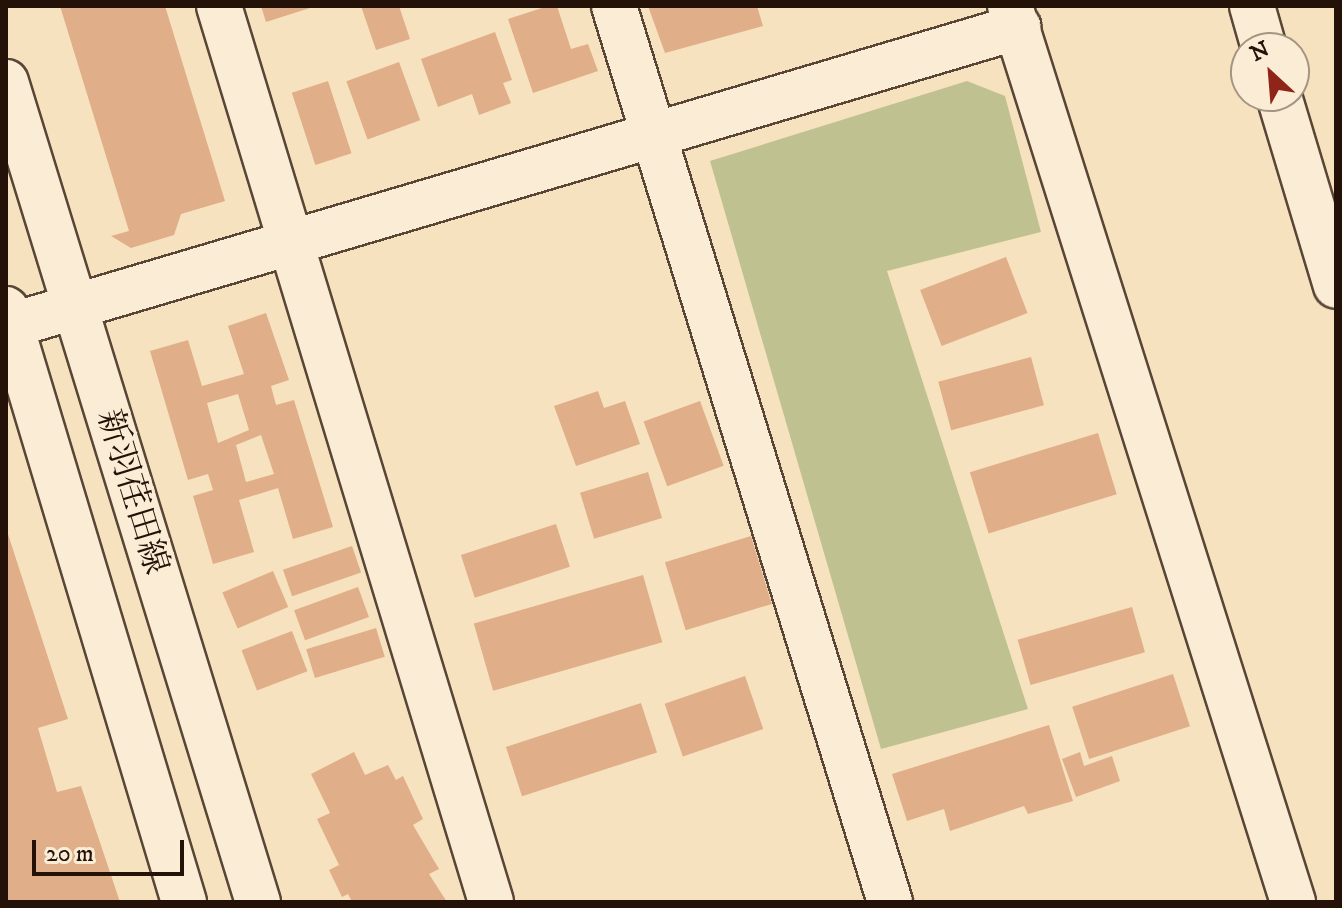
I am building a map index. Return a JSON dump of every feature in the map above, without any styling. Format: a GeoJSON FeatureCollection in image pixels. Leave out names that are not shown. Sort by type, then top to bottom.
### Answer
{"type":"FeatureCollection","features":[{"type":"Feature","properties":{"kind":"street"},"geometry":{"type":"LineString","coordinates":[[219,6],[491,902]]}},
{"type":"Feature","properties":{"kind":"street"},"geometry":{"type":"LineString","coordinates":[[614,6],[890,902]]}},
{"type":"Feature","properties":{"kind":"street"},"geometry":{"type":"LineString","coordinates":[[1252,6],[1259,32]]}},
{"type":"Feature","properties":{"kind":"street"},"geometry":{"type":"LineString","coordinates":[[8,320],[74,305],[293,242],[652,133],[1014,16],[1293,902]]}},
{"type":"Feature","properties":{"kind":"street","name":"新羽荏田線"},"geometry":{"type":"LineString","coordinates":[[6,82],[258,902]]}},
{"type":"Feature","properties":{"kind":"street"},"geometry":{"type":"LineString","coordinates":[[1284,112],[1336,286]]}},
{"type":"Feature","properties":{"kind":"street","name":"新羽荏田線"},"geometry":{"type":"LineString","coordinates":[[8,320],[184,902]]}},
{"type":"Feature","properties":{"kind":"green space"},"geometry":{"type":"Polygon","coordinates":[[[967,81],[1005,96],[1041,232],[887,271],[1028,709],[881,749],[710,161],[967,81]]]}},
{"type":"Feature","properties":{"kind":"building"},"geometry":{"type":"Polygon","coordinates":[[[60,6],[165,6],[225,201],[181,214],[174,235],[131,248],[111,236],[129,231],[60,6]]]}},
{"type":"Feature","properties":{"kind":"building"},"geometry":{"type":"Polygon","coordinates":[[[261,6],[313,6],[313,7],[266,22],[261,6]]]}},
{"type":"Feature","properties":{"kind":"building"},"geometry":{"type":"Polygon","coordinates":[[[361,6],[399,6],[410,39],[376,50],[361,6]]]}},
{"type":"Feature","properties":{"kind":"building"},"geometry":{"type":"Polygon","coordinates":[[[557,6],[571,49],[588,44],[598,71],[533,93],[508,19],[557,6]]]}},
{"type":"Feature","properties":{"kind":"building"},"geometry":{"type":"Polygon","coordinates":[[[648,6],[757,6],[763,26],[665,53],[648,6]]]}},
{"type":"Feature","properties":{"kind":"building"},"geometry":{"type":"Polygon","coordinates":[[[495,32],[512,80],[503,83],[511,103],[479,115],[472,94],[438,107],[421,59],[495,32]]]}},
{"type":"Feature","properties":{"kind":"building"},"geometry":{"type":"Polygon","coordinates":[[[399,62],[420,120],[368,139],[346,81],[399,62]]]}},
{"type":"Feature","properties":{"kind":"building"},"geometry":{"type":"Polygon","coordinates":[[[328,81],[351,153],[315,165],[292,93],[328,81]]]}},
{"type":"Feature","properties":{"kind":"building"},"geometry":{"type":"Polygon","coordinates":[[[1006,257],[1028,313],[942,346],[920,290],[1006,257]]]}},
{"type":"Feature","properties":{"kind":"building"},"geometry":{"type":"Polygon","coordinates":[[[266,313],[289,380],[271,386],[276,405],[294,400],[333,527],[293,539],[278,488],[239,500],[254,552],[213,564],[193,496],[213,490],[208,474],[188,480],[150,351],[188,340],[202,386],[244,374],[228,326],[266,313]],[[238,394],[207,403],[218,443],[249,430],[238,394]],[[261,435],[236,445],[246,482],[274,474],[261,435]]]}},
{"type":"Feature","properties":{"kind":"building"},"geometry":{"type":"Polygon","coordinates":[[[1031,357],[1044,405],[951,430],[938,382],[1031,357]]]}},
{"type":"Feature","properties":{"kind":"building"},"geometry":{"type":"Polygon","coordinates":[[[598,391],[604,408],[625,401],[640,444],[576,466],[554,406],[598,391]]]}},
{"type":"Feature","properties":{"kind":"building"},"geometry":{"type":"Polygon","coordinates":[[[700,401],[724,466],[667,486],[644,422],[700,401]]]}},
{"type":"Feature","properties":{"kind":"building"},"geometry":{"type":"Polygon","coordinates":[[[1098,433],[1117,494],[989,533],[970,472],[1098,433]]]}},
{"type":"Feature","properties":{"kind":"building"},"geometry":{"type":"Polygon","coordinates":[[[648,472],[662,518],[594,539],[580,493],[648,472]]]}},
{"type":"Feature","properties":{"kind":"building"},"geometry":{"type":"Polygon","coordinates":[[[556,524],[570,567],[475,598],[461,555],[556,524]]]}},
{"type":"Feature","properties":{"kind":"building"},"geometry":{"type":"Polygon","coordinates":[[[6,528],[68,719],[38,728],[57,792],[81,786],[120,902],[6,902],[6,528]]]}},
{"type":"Feature","properties":{"kind":"building"},"geometry":{"type":"Polygon","coordinates":[[[751,536],[772,604],[686,630],[665,562],[751,536]]]}},
{"type":"Feature","properties":{"kind":"building"},"geometry":{"type":"Polygon","coordinates":[[[352,546],[361,572],[292,596],[283,570],[352,546]]]}},
{"type":"Feature","properties":{"kind":"building"},"geometry":{"type":"Polygon","coordinates":[[[273,571],[288,607],[238,628],[222,592],[273,571]]]}},
{"type":"Feature","properties":{"kind":"building"},"geometry":{"type":"Polygon","coordinates":[[[643,575],[662,642],[493,691],[474,624],[643,575]]]}},
{"type":"Feature","properties":{"kind":"building"},"geometry":{"type":"Polygon","coordinates":[[[358,587],[369,617],[305,640],[294,610],[358,587]]]}},
{"type":"Feature","properties":{"kind":"building"},"geometry":{"type":"Polygon","coordinates":[[[1132,607],[1145,652],[1031,685],[1018,640],[1132,607]]]}},
{"type":"Feature","properties":{"kind":"building"},"geometry":{"type":"Polygon","coordinates":[[[376,628],[385,657],[315,678],[306,649],[376,628]]]}},
{"type":"Feature","properties":{"kind":"building"},"geometry":{"type":"Polygon","coordinates":[[[292,631],[307,671],[257,690],[242,650],[292,631]]]}},
{"type":"Feature","properties":{"kind":"building"},"geometry":{"type":"Polygon","coordinates":[[[1173,674],[1190,726],[1089,759],[1072,707],[1173,674]]]}},
{"type":"Feature","properties":{"kind":"building"},"geometry":{"type":"Polygon","coordinates":[[[745,676],[763,729],[683,757],[665,704],[745,676]]]}},
{"type":"Feature","properties":{"kind":"building"},"geometry":{"type":"Polygon","coordinates":[[[641,703],[657,752],[522,796],[506,747],[641,703]]]}},
{"type":"Feature","properties":{"kind":"building"},"geometry":{"type":"Polygon","coordinates":[[[1049,725],[1073,801],[1028,814],[1024,806],[950,831],[944,809],[907,821],[892,774],[1049,725]]]}},
{"type":"Feature","properties":{"kind":"building"},"geometry":{"type":"Polygon","coordinates":[[[354,752],[365,775],[388,765],[396,780],[403,776],[423,819],[413,825],[439,869],[429,874],[447,902],[352,902],[348,894],[342,897],[329,870],[339,865],[317,819],[330,813],[311,774],[354,752]]]}},
{"type":"Feature","properties":{"kind":"building"},"geometry":{"type":"Polygon","coordinates":[[[1080,752],[1084,766],[1112,756],[1120,781],[1076,797],[1062,759],[1080,752]]]}}]}
